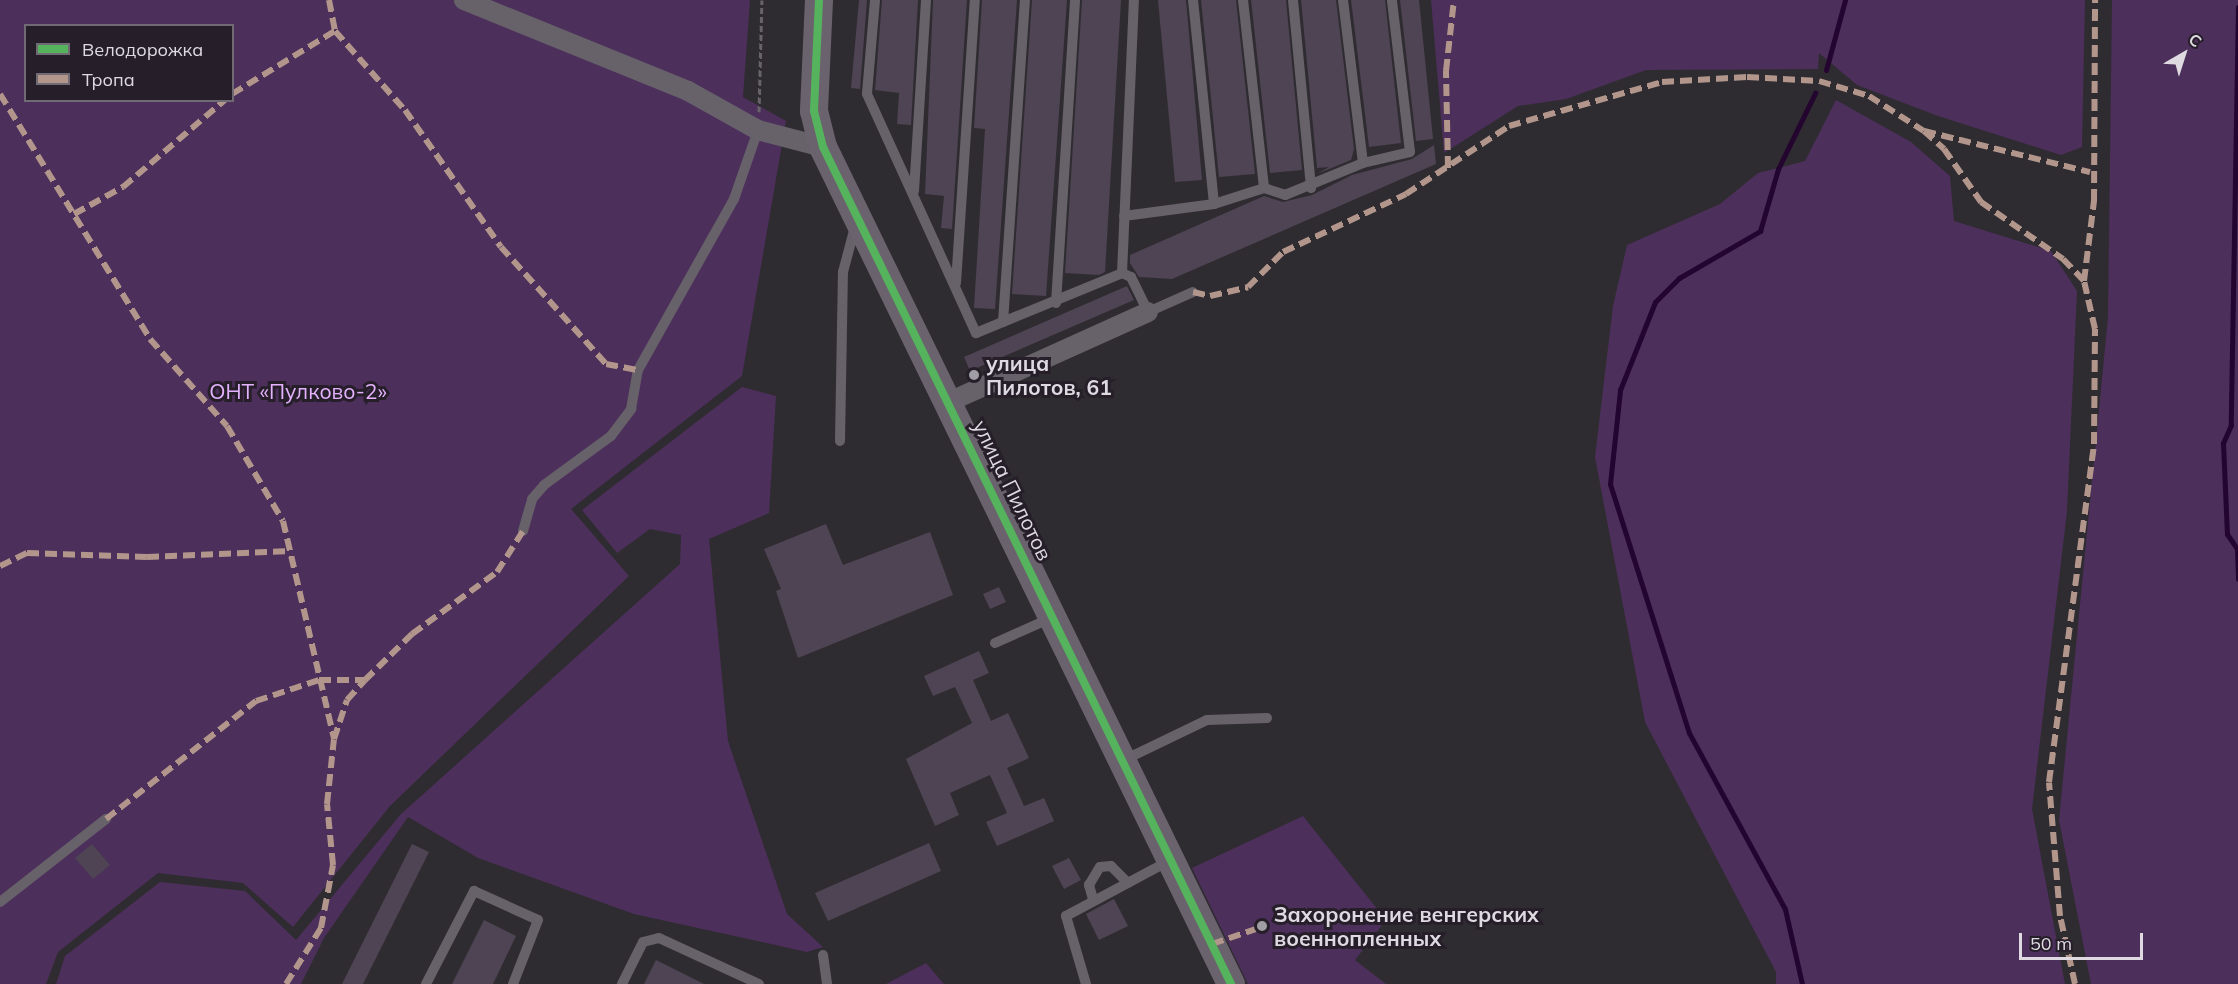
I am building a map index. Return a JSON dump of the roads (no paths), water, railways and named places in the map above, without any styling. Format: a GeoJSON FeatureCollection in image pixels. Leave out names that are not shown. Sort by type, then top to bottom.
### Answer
{"type":"FeatureCollection","features":[{"type":"Feature","properties":{"kind":"street"},"geometry":{"type":"LineString","coordinates":[[464,0],[677,86],[758,130],[823,147]]}},
{"type":"Feature","properties":{"kind":"street","name":"улица Пилотов"},"geometry":{"type":"LineString","coordinates":[[819,0],[814,111],[823,147],[951,401],[1231,984]]}},
{"type":"Feature","properties":{"kind":"street"},"geometry":{"type":"LineString","coordinates":[[951,401],[1148,312]]}},
{"type":"Feature","properties":{"kind":"lane"},"geometry":{"type":"LineString","coordinates":[[875,0],[867,93],[976,333],[1056,303],[1122,273],[1131,277],[1148,312],[1193,292]]}},
{"type":"Feature","properties":{"kind":"lane"},"geometry":{"type":"LineString","coordinates":[[914,195],[926,0]]}},
{"type":"Feature","properties":{"kind":"lane"},"geometry":{"type":"LineString","coordinates":[[956,286],[975,0]]}},
{"type":"Feature","properties":{"kind":"lane"},"geometry":{"type":"LineString","coordinates":[[1004,322],[1025,0]]}},
{"type":"Feature","properties":{"kind":"lane"},"geometry":{"type":"LineString","coordinates":[[1056,303],[1075,0]]}},
{"type":"Feature","properties":{"kind":"lane"},"geometry":{"type":"LineString","coordinates":[[1122,273],[1134,0]]}},
{"type":"Feature","properties":{"kind":"lane"},"geometry":{"type":"LineString","coordinates":[[1193,0],[1214,204]]}},
{"type":"Feature","properties":{"kind":"lane"},"geometry":{"type":"LineString","coordinates":[[1243,0],[1264,188]]}},
{"type":"Feature","properties":{"kind":"lane"},"geometry":{"type":"LineString","coordinates":[[1293,0],[1311,188]]}},
{"type":"Feature","properties":{"kind":"lane"},"geometry":{"type":"LineString","coordinates":[[1343,0],[1363,163]]}},
{"type":"Feature","properties":{"kind":"lane"},"geometry":{"type":"LineString","coordinates":[[1125,216],[1214,204],[1264,188],[1286,195],[1311,188],[1363,163],[1410,152],[1392,0]]}},
{"type":"Feature","properties":{"kind":"lane"},"geometry":{"type":"LineString","coordinates":[[523,531],[532,499],[544,485],[611,436],[631,409],[638,370],[735,200],[758,130]]}},
{"type":"Feature","properties":{"kind":"lane"},"geometry":{"type":"LineString","coordinates":[[840,441],[843,272],[858,215]]}},
{"type":"Feature","properties":{"kind":"lane"},"geometry":{"type":"LineString","coordinates":[[995,643],[1054,617]]}},
{"type":"Feature","properties":{"kind":"lane"},"geometry":{"type":"LineString","coordinates":[[1123,760],[1206,720],[1267,718]]}},
{"type":"Feature","properties":{"kind":"lane"},"geometry":{"type":"LineString","coordinates":[[0,902],[106,819]]}},
{"type":"Feature","properties":{"kind":"lane"},"geometry":{"type":"LineString","coordinates":[[1086,984],[1064,925],[1069,912],[1171,860]]}},
{"type":"Feature","properties":{"kind":"lane"},"geometry":{"type":"LineString","coordinates":[[1093,899],[1089,885],[1100,867],[1111,866],[1128,883]]}},
{"type":"Feature","properties":{"kind":"lane"},"geometry":{"type":"LineString","coordinates":[[426,984],[475,891],[538,920],[513,984]]}},
{"type":"Feature","properties":{"kind":"lane"},"geometry":{"type":"LineString","coordinates":[[622,984],[643,942],[659,938],[759,984]]}},
{"type":"Feature","properties":{"kind":"lane"},"geometry":{"type":"LineString","coordinates":[[823,955],[826,984]]}},
{"type":"Feature","properties":{"kind":"waterway"},"geometry":{"type":"LineString","coordinates":[[1826,70],[1845,0]]}},
{"type":"Feature","properties":{"kind":"waterway"},"geometry":{"type":"LineString","coordinates":[[2238,7],[2231,425],[2223,443],[2227,534],[2237,549],[2238,579]]}},
{"type":"Feature","properties":{"kind":"waterway"},"geometry":{"type":"LineString","coordinates":[[1802,984],[1785,909],[1689,733],[1610,484],[1620,390],[1655,302],[1679,278],[1760,231],[1778,169],[1815,93]]}},
{"type":"Feature","properties":{"kind":"place","name":"улица Пилотов, 61"},"geometry":{"type":"Point","coordinates":[974,375]}},
{"type":"Feature","properties":{"kind":"place","name":"Захоронение венгерских военнопленных"},"geometry":{"type":"Point","coordinates":[1262,926]}},
{"type":"Feature","properties":{"kind":"park label","name":"ОНТ «Пулково-2»"},"geometry":{"type":"Point","coordinates":[298,391]}}]}
